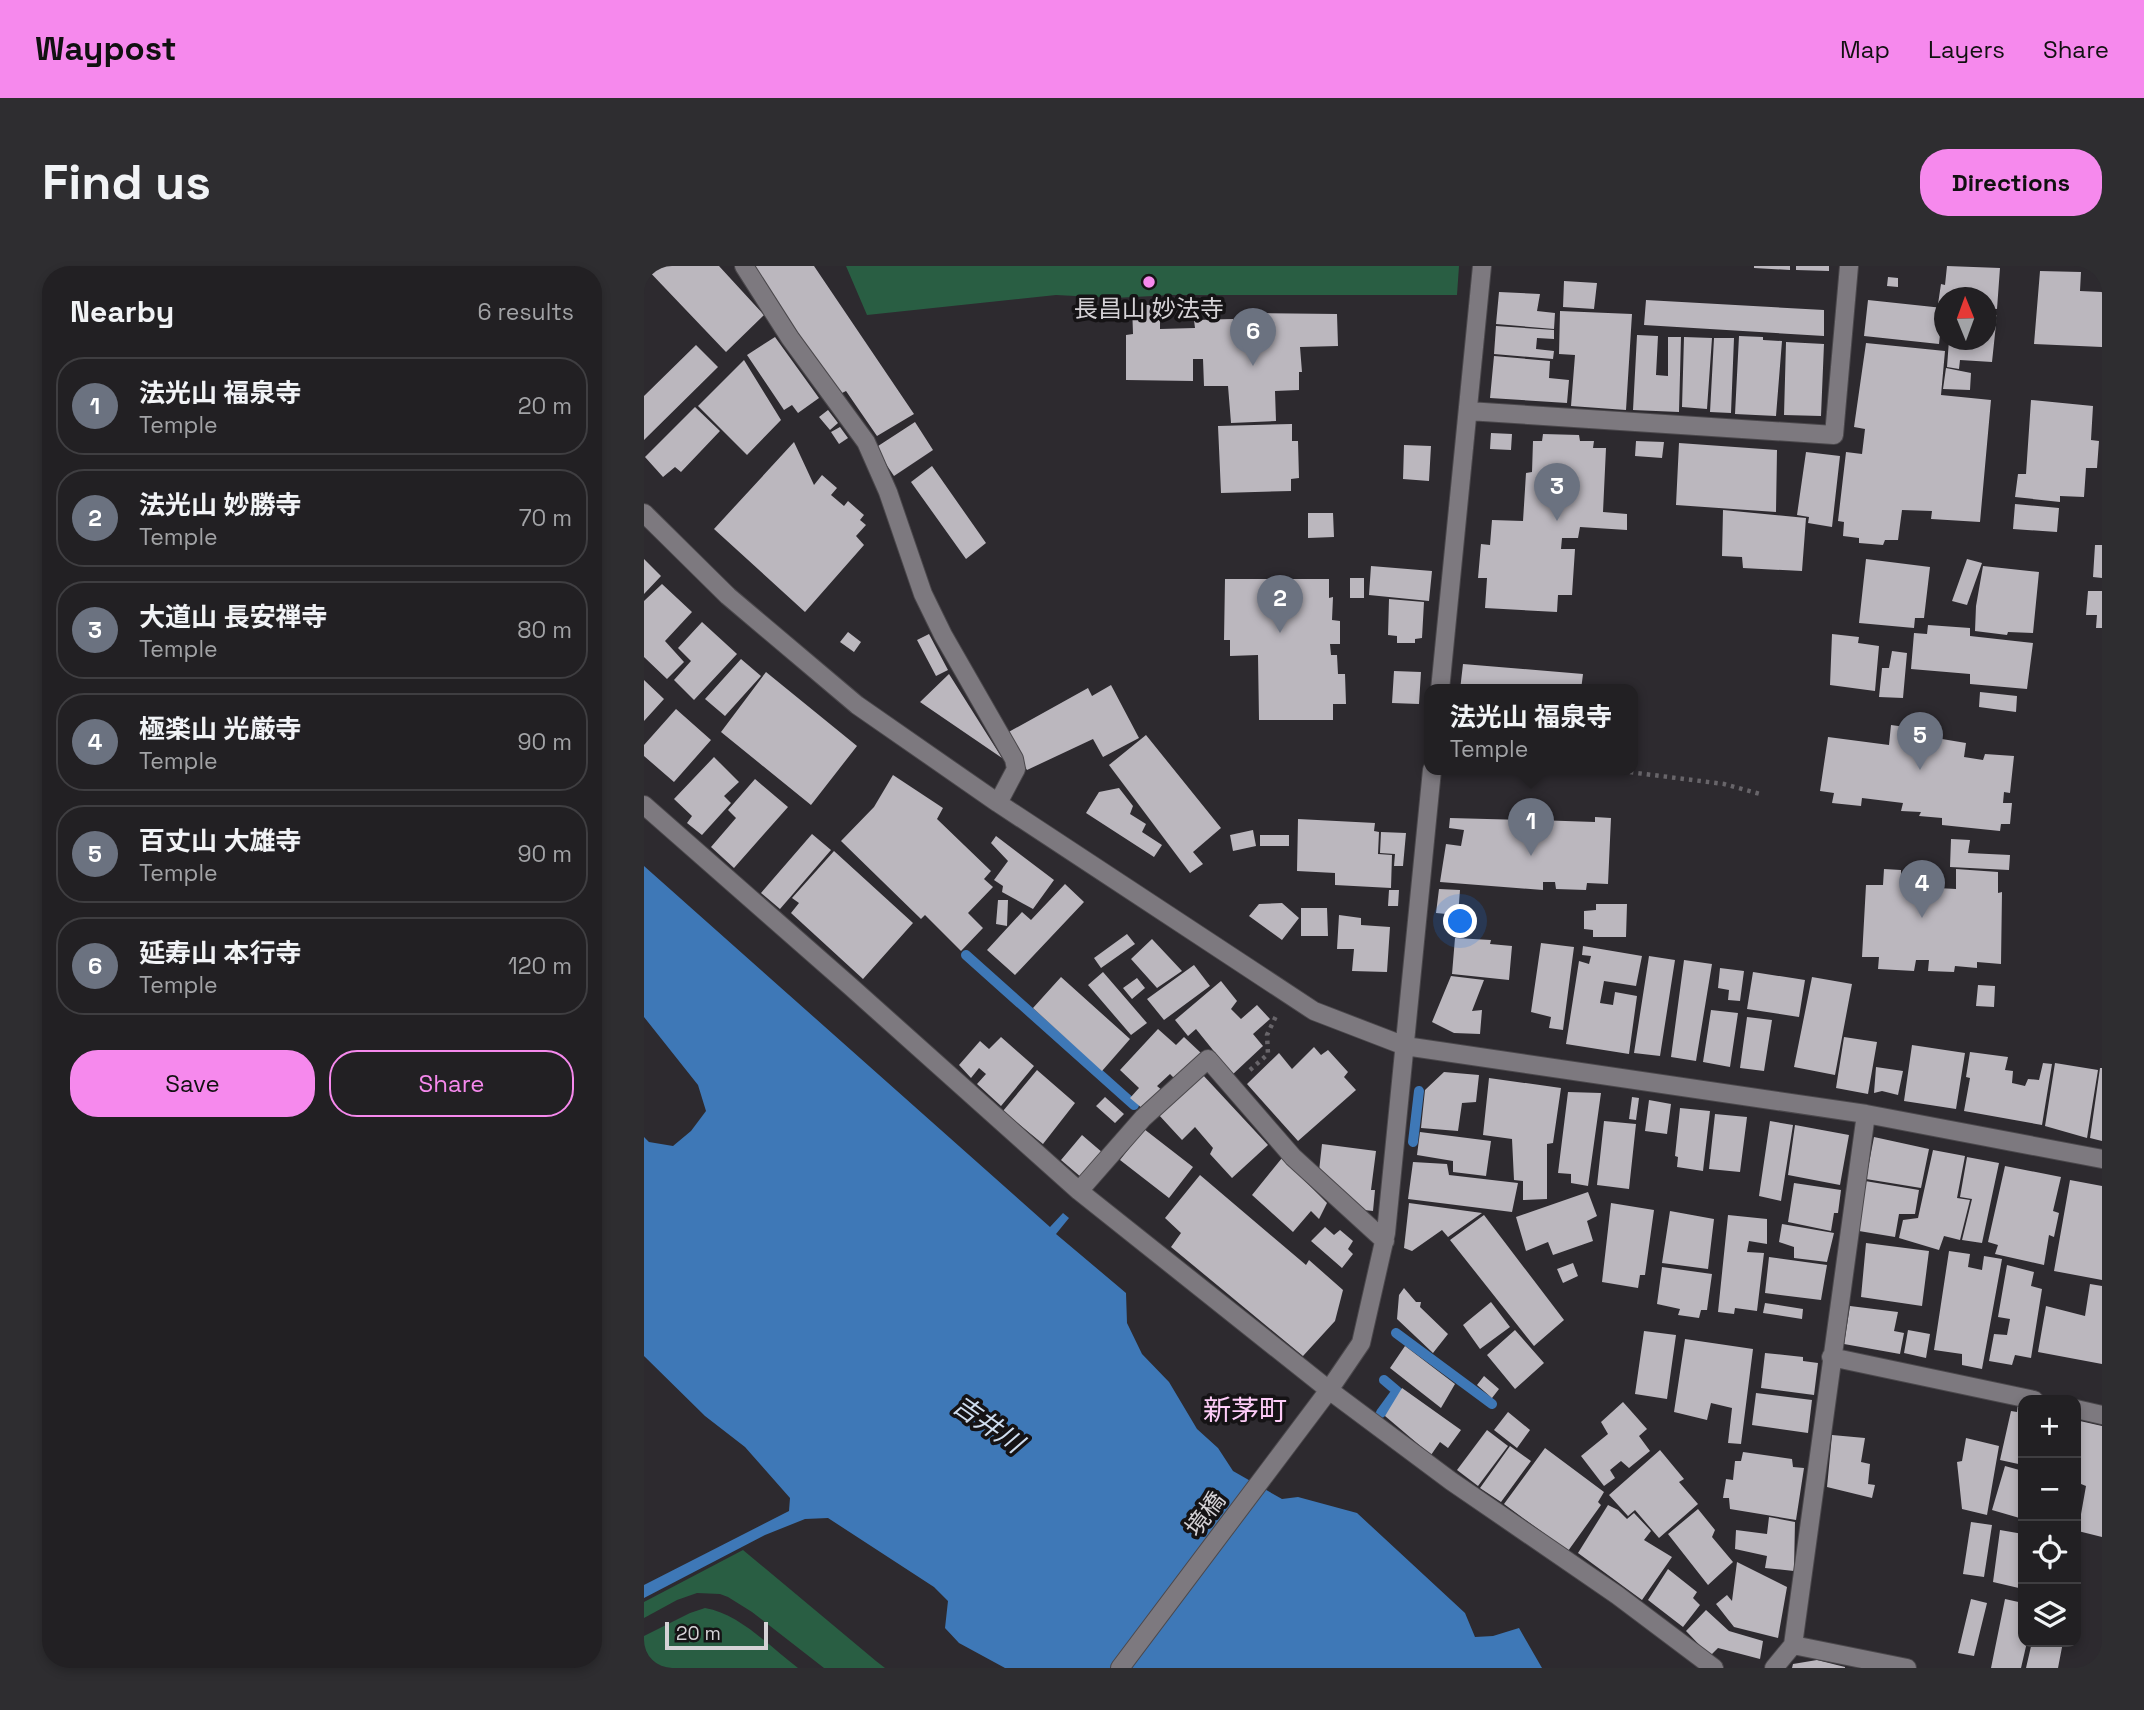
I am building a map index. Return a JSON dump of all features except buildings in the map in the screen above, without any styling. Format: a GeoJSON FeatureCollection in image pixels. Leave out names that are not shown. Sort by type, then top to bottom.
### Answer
{"type":"FeatureCollection","features":[{"type":"Feature","properties":{"kind":"street"},"geometry":{"type":"LineString","coordinates":[[744,266],[790,338],[866,442],[888,492],[923,594],[943,635],[1014,759],[1016,769],[998,803]]}},
{"type":"Feature","properties":{"kind":"street"},"geometry":{"type":"LineString","coordinates":[[1441,684],[1482,266]]}},
{"type":"Feature","properties":{"kind":"street"},"geometry":{"type":"LineString","coordinates":[[1468,411],[1835,435],[1849,266]]}},
{"type":"Feature","properties":{"kind":"street"},"geometry":{"type":"LineString","coordinates":[[644,513],[728,596],[857,705],[998,803],[1314,1011],[1405,1046],[1866,1114],[2102,1159]]}},
{"type":"Feature","properties":{"kind":"street","name":"境橋"},"geometry":{"type":"LineString","coordinates":[[1120,1668],[1362,1343],[1385,1241],[1432,775]]}},
{"type":"Feature","properties":{"kind":"street"},"geometry":{"type":"LineString","coordinates":[[644,805],[1079,1191],[1329,1390],[1451,1481],[1617,1595],[1714,1668]]}},
{"type":"Feature","properties":{"kind":"street"},"geometry":{"type":"LineString","coordinates":[[1079,1191],[1143,1118],[1208,1059],[1293,1157],[1385,1241]]}},
{"type":"Feature","properties":{"kind":"street"},"geometry":{"type":"LineString","coordinates":[[1774,1668],[1793,1645],[1866,1114]]}},
{"type":"Feature","properties":{"kind":"street"},"geometry":{"type":"LineString","coordinates":[[1831,1357],[2018,1397]]}},
{"type":"Feature","properties":{"kind":"street"},"geometry":{"type":"LineString","coordinates":[[2081,1410],[2102,1415]]}},
{"type":"Feature","properties":{"kind":"street"},"geometry":{"type":"LineString","coordinates":[[1793,1645],[1907,1668]]}},
{"type":"Feature","properties":{"kind":"path"},"geometry":{"type":"LineString","coordinates":[[1638,773],[1724,784],[1760,794]]}},
{"type":"Feature","properties":{"kind":"path"},"geometry":{"type":"LineString","coordinates":[[1232,1087],[1268,1054],[1266,1035],[1274,1019],[1292,996]]}},
{"type":"Feature","properties":{"kind":"green space","name":"長昌山 妙法寺"},"geometry":{"type":"Polygon","coordinates":[[[846,266],[1459,266],[1457,295],[1173,295],[1114,298],[1056,295],[867,315],[846,266]]]}},
{"type":"Feature","properties":{"kind":"green space"},"geometry":{"type":"Polygon","coordinates":[[[743,1550],[885,1668],[824,1668],[752,1612],[720,1594],[697,1593],[677,1600],[644,1618],[644,1602],[743,1550]]]}},
{"type":"Feature","properties":{"kind":"green space"},"geometry":{"type":"Polygon","coordinates":[[[705,1608],[718,1611],[742,1624],[798,1668],[644,1668],[644,1636],[705,1608]]]}},
{"type":"Feature","properties":{"kind":"water","name":"吉井川"},"geometry":{"type":"Polygon","coordinates":[[[644,866],[1050,1227],[1063,1213],[1069,1218],[1056,1234],[1126,1293],[1127,1323],[1142,1354],[1169,1382],[1197,1429],[1218,1448],[1233,1471],[1282,1499],[1298,1497],[1357,1513],[1465,1613],[1475,1637],[1493,1636],[1519,1628],[1542,1668],[1005,1668],[959,1643],[945,1628],[948,1601],[934,1587],[828,1518],[805,1519],[765,1535],[644,1598],[644,1585],[789,1511],[790,1498],[745,1447],[705,1416],[644,1356],[644,1137],[649,1142],[673,1146],[691,1131],[706,1111],[698,1085],[644,1017],[644,866]]]}},
{"type":"Feature","properties":{"kind":"waterway"},"geometry":{"type":"LineString","coordinates":[[966,955],[1134,1105]]}},
{"type":"Feature","properties":{"kind":"waterway"},"geometry":{"type":"LineString","coordinates":[[1413,1142],[1419,1091]]}},
{"type":"Feature","properties":{"kind":"waterway"},"geometry":{"type":"LineString","coordinates":[[1396,1333],[1492,1404]]}},
{"type":"Feature","properties":{"kind":"waterway"},"geometry":{"type":"LineString","coordinates":[[1381,1413],[1397,1391],[1384,1380]]}},
{"type":"Feature","properties":{"kind":"place","name":"長昌山 妙法寺"},"geometry":{"type":"Point","coordinates":[1149,282]}},
{"type":"Feature","properties":{"kind":"place","name":"延寿山 本行寺"},"geometry":{"type":"Point","coordinates":[1253,366]}},
{"type":"Feature","properties":{"kind":"place","name":"大道山 長安禅寺"},"geometry":{"type":"Point","coordinates":[1557,521]}},
{"type":"Feature","properties":{"kind":"place","name":"法光山 妙勝寺"},"geometry":{"type":"Point","coordinates":[1280,633]}},
{"type":"Feature","properties":{"kind":"place","name":"百丈山 大雄寺"},"geometry":{"type":"Point","coordinates":[1920,770]}},
{"type":"Feature","properties":{"kind":"place","name":"法光山 福泉寺"},"geometry":{"type":"Point","coordinates":[1531,856]}},
{"type":"Feature","properties":{"kind":"place","name":"極楽山 光厳寺"},"geometry":{"type":"Point","coordinates":[1922,918]}},
{"type":"Feature","properties":{"kind":"district","name":"新茅町"},"geometry":{"type":"Point","coordinates":[1245,1410]}}]}
